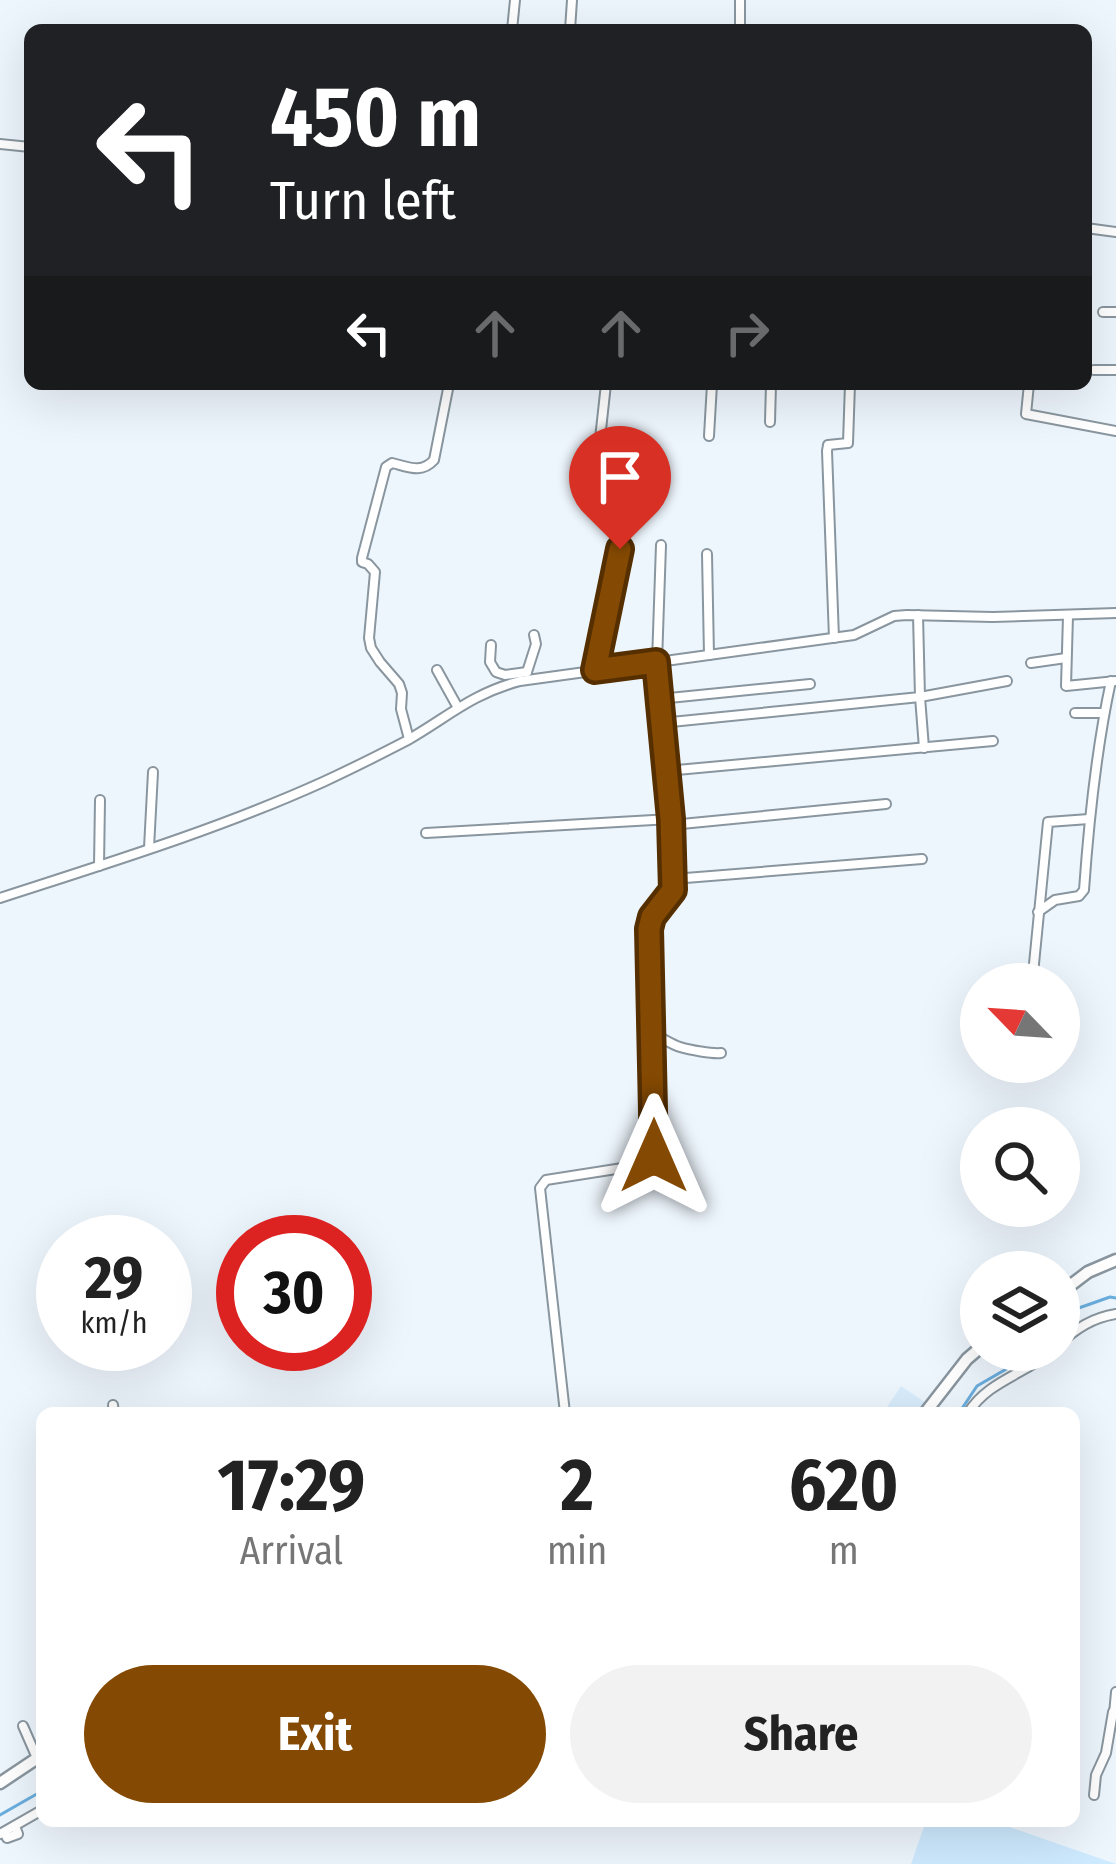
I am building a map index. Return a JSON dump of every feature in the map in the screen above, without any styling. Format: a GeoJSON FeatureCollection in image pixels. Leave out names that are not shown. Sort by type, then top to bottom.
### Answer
{"type":"FeatureCollection","features":[{"type":"Feature","properties":{"kind":"street"},"geometry":{"type":"LineString","coordinates":[[1103,312],[1116,312]]}},
{"type":"Feature","properties":{"kind":"street"},"geometry":{"type":"LineString","coordinates":[[1094,370],[1116,370]]}},
{"type":"Feature","properties":{"kind":"street"},"geometry":{"type":"LineString","coordinates":[[409,739],[399,684],[368,638],[375,572],[362,557],[386,467],[392,463],[419,470],[434,460],[448,390]]}},
{"type":"Feature","properties":{"kind":"street"},"geometry":{"type":"LineString","coordinates":[[595,670],[637,470],[633,464],[606,458],[599,448],[604,390]]}},
{"type":"Feature","properties":{"kind":"street"},"geometry":{"type":"LineString","coordinates":[[709,436],[712,390]]}},
{"type":"Feature","properties":{"kind":"street"},"geometry":{"type":"LineString","coordinates":[[770,422],[771,390]]}},
{"type":"Feature","properties":{"kind":"street"},"geometry":{"type":"LineString","coordinates":[[834,638],[827,451],[832,443],[848,443],[850,390]]}},
{"type":"Feature","properties":{"kind":"street"},"geometry":{"type":"LineString","coordinates":[[1028,390],[1026,414],[1116,431]]}},
{"type":"Feature","properties":{"kind":"street"},"geometry":{"type":"LineString","coordinates":[[564,1407],[540,1188],[546,1180],[653,1161],[649,923],[673,890],[656,662],[661,544]]}},
{"type":"Feature","properties":{"kind":"street"},"geometry":{"type":"LineString","coordinates":[[707,554],[709,655]]}},
{"type":"Feature","properties":{"kind":"street"},"geometry":{"type":"LineString","coordinates":[[491,645],[490,662],[496,672],[527,676],[854,635],[894,616],[1116,613]]}},
{"type":"Feature","properties":{"kind":"street"},"geometry":{"type":"LineString","coordinates":[[917,615],[924,748]]}},
{"type":"Feature","properties":{"kind":"street"},"geometry":{"type":"LineString","coordinates":[[1066,686],[1068,616]]}},
{"type":"Feature","properties":{"kind":"street"},"geometry":{"type":"LineString","coordinates":[[527,676],[534,635]]}},
{"type":"Feature","properties":{"kind":"street"},"geometry":{"type":"LineString","coordinates":[[1031,662],[1066,658]]}},
{"type":"Feature","properties":{"kind":"street"},"geometry":{"type":"LineString","coordinates":[[437,670],[457,706]]}},
{"type":"Feature","properties":{"kind":"street"},"geometry":{"type":"LineString","coordinates":[[0,898],[274,803],[409,739],[491,688],[527,676]]}},
{"type":"Feature","properties":{"kind":"street"},"geometry":{"type":"LineString","coordinates":[[661,722],[920,697],[1006,681]]}},
{"type":"Feature","properties":{"kind":"street"},"geometry":{"type":"LineString","coordinates":[[1038,912],[1084,890],[1102,712],[1113,681],[1052,691]]}},
{"type":"Feature","properties":{"kind":"street"},"geometry":{"type":"LineString","coordinates":[[658,699],[809,684]]}},
{"type":"Feature","properties":{"kind":"street"},"geometry":{"type":"LineString","coordinates":[[1075,713],[1102,712]]}},
{"type":"Feature","properties":{"kind":"street"},"geometry":{"type":"LineString","coordinates":[[666,771],[993,741]]}},
{"type":"Feature","properties":{"kind":"street"},"geometry":{"type":"LineString","coordinates":[[149,848],[153,772]]}},
{"type":"Feature","properties":{"kind":"street"},"geometry":{"type":"LineString","coordinates":[[99,866],[100,800]]}},
{"type":"Feature","properties":{"kind":"street"},"geometry":{"type":"LineString","coordinates":[[426,833],[671,822],[886,804]]}},
{"type":"Feature","properties":{"kind":"street"},"geometry":{"type":"LineString","coordinates":[[1034,963],[1048,822],[1089,819]]}},
{"type":"Feature","properties":{"kind":"street"},"geometry":{"type":"LineString","coordinates":[[673,879],[922,859]]}},
{"type":"Feature","properties":{"kind":"street"},"geometry":{"type":"LineString","coordinates":[[652,1034],[682,1048],[721,1052]]}},
{"type":"Feature","properties":{"kind":"street"},"geometry":{"type":"LineString","coordinates":[[1080,1278],[1116,1260]]}},
{"type":"Feature","properties":{"kind":"street"},"geometry":{"type":"LineString","coordinates":[[1080,1326],[1116,1314]]}},
{"type":"Feature","properties":{"kind":"street"},"geometry":{"type":"LineString","coordinates":[[930,1407],[960,1368]]}},
{"type":"Feature","properties":{"kind":"street"},"geometry":{"type":"LineString","coordinates":[[973,1407],[988,1390],[1021,1371]]}},
{"type":"Feature","properties":{"kind":"street"},"geometry":{"type":"LineString","coordinates":[[1094,1795],[1116,1693]]}},
{"type":"Feature","properties":{"kind":"street"},"geometry":{"type":"LineString","coordinates":[[23,1726],[36,1749]]}},
{"type":"Feature","properties":{"kind":"street"},"geometry":{"type":"LineString","coordinates":[[0,1783],[36,1759]]}},
{"type":"Feature","properties":{"kind":"street"},"geometry":{"type":"LineString","coordinates":[[2,1833],[36,1814]]}},
{"type":"Feature","properties":{"kind":"shaded area"},"geometry":{"type":"Polygon","coordinates":[[[901,1386],[926,1403],[924,1407],[887,1407],[901,1386]]]}},
{"type":"Feature","properties":{"kind":"shaded area"},"geometry":{"type":"Polygon","coordinates":[[[924,1827],[1009,1827],[1116,1864],[911,1864],[924,1827]]]}},
{"type":"Feature","properties":{"kind":"waterway"},"geometry":{"type":"LineString","coordinates":[[1080,1308],[1116,1298]]}},
{"type":"Feature","properties":{"kind":"waterway"},"geometry":{"type":"LineString","coordinates":[[963,1407],[977,1386],[1003,1371]]}},
{"type":"Feature","properties":{"kind":"waterway"},"geometry":{"type":"LineString","coordinates":[[0,1815],[36,1794]]}},
{"type":"Feature","properties":{"kind":"route"},"geometry":{"type":"LineString","coordinates":[[620,549],[595,670],[656,662],[671,819],[673,890],[649,923],[654,1156]]}}]}
